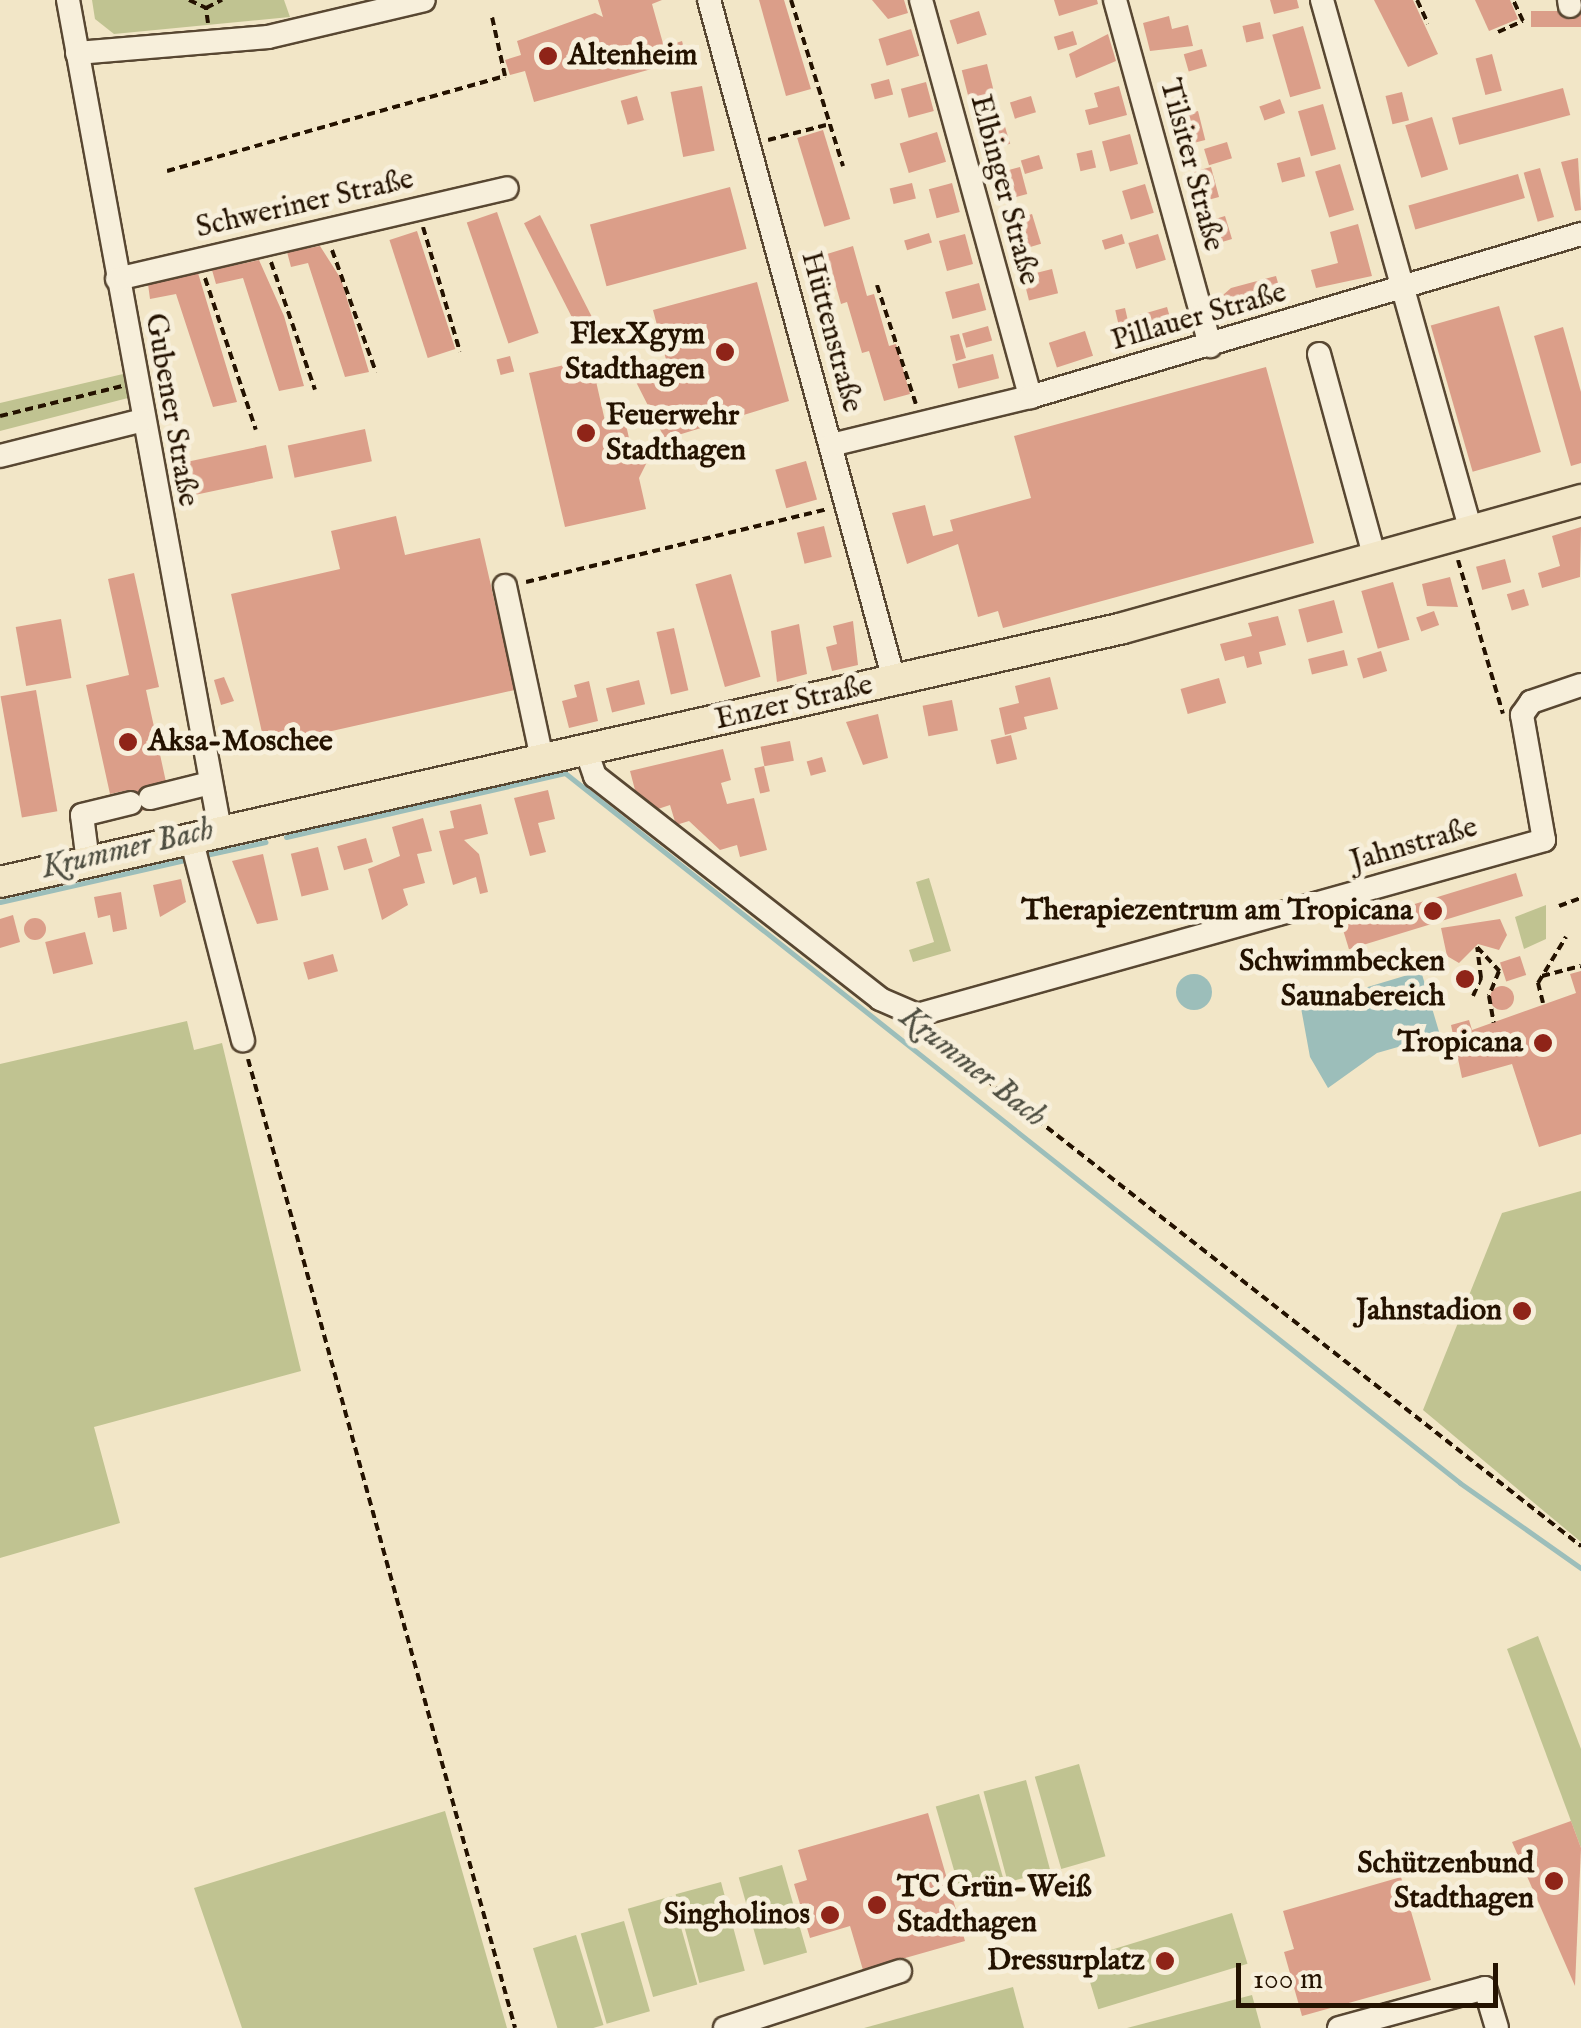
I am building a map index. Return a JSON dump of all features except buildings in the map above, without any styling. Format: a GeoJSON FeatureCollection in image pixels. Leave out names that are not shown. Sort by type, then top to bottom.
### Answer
{"type":"FeatureCollection","features":[{"type":"Feature","properties":{"kind":"main road","name":"Enzer Straße"},"geometry":{"type":"LineString","coordinates":[[0,882],[88,862],[201,846],[542,758],[894,680],[1375,558],[1581,500]]}},
{"type":"Feature","properties":{"kind":"street","name":"Gubener Straße"},"geometry":{"type":"LineString","coordinates":[[68,0],[210,783],[201,846],[243,1040]]}},
{"type":"Feature","properties":{"kind":"street"},"geometry":{"type":"LineString","coordinates":[[77,53],[268,36],[424,0]]}},
{"type":"Feature","properties":{"kind":"street","name":"Hüttenstraße"},"geometry":{"type":"LineString","coordinates":[[710,0],[894,680]]}},
{"type":"Feature","properties":{"kind":"street","name":"Elbinger Straße"},"geometry":{"type":"LineString","coordinates":[[921,0],[1030,397]]}},
{"type":"Feature","properties":{"kind":"street","name":"Tilsiter Straße"},"geometry":{"type":"LineString","coordinates":[[1115,0],[1210,346]]}},
{"type":"Feature","properties":{"kind":"street"},"geometry":{"type":"LineString","coordinates":[[1322,0],[1401,290],[1461,534]]}},
{"type":"Feature","properties":{"kind":"street","name":"Schweriner Straße"},"geometry":{"type":"LineString","coordinates":[[117,278],[507,188]]}},
{"type":"Feature","properties":{"kind":"street","name":"Pillauer Straße"},"geometry":{"type":"LineString","coordinates":[[830,445],[1030,397],[1581,234]]}},
{"type":"Feature","properties":{"kind":"street"},"geometry":{"type":"LineString","coordinates":[[1320,354],[1375,558]]}},
{"type":"Feature","properties":{"kind":"street"},"geometry":{"type":"LineString","coordinates":[[0,456],[143,420]]}},
{"type":"Feature","properties":{"kind":"street"},"geometry":{"type":"LineString","coordinates":[[505,586],[542,758]]}},
{"type":"Feature","properties":{"kind":"street"},"geometry":{"type":"LineString","coordinates":[[1524,721],[1531,702],[1581,686]]}},
{"type":"Feature","properties":{"kind":"street","name":"Jahnstraße"},"geometry":{"type":"LineString","coordinates":[[916,1015],[1544,840],[1524,721]]}},
{"type":"Feature","properties":{"kind":"street"},"geometry":{"type":"LineString","coordinates":[[586,750],[608,786],[880,1000],[916,1015]]}},
{"type":"Feature","properties":{"kind":"street"},"geometry":{"type":"LineString","coordinates":[[88,862],[82,815],[210,783]]}},
{"type":"Feature","properties":{"kind":"street"},"geometry":{"type":"LineString","coordinates":[[725,2028],[900,1971]]}},
{"type":"Feature","properties":{"kind":"street"},"geometry":{"type":"LineString","coordinates":[[1339,2028],[1485,1988],[1496,2028]]}},
{"type":"Feature","properties":{"kind":"path"},"geometry":{"type":"LineString","coordinates":[[189,0],[206,8]]}},
{"type":"Feature","properties":{"kind":"path"},"geometry":{"type":"LineString","coordinates":[[206,8],[222,0]]}},
{"type":"Feature","properties":{"kind":"path"},"geometry":{"type":"LineString","coordinates":[[791,0],[826,124],[843,166]]}},
{"type":"Feature","properties":{"kind":"path"},"geometry":{"type":"LineString","coordinates":[[1417,0],[1428,24]]}},
{"type":"Feature","properties":{"kind":"path"},"geometry":{"type":"LineString","coordinates":[[1498,32],[1523,21],[1513,0]]}},
{"type":"Feature","properties":{"kind":"path"},"geometry":{"type":"LineString","coordinates":[[206,8],[208,25]]}},
{"type":"Feature","properties":{"kind":"path"},"geometry":{"type":"LineString","coordinates":[[167,171],[506,76],[492,17]]}},
{"type":"Feature","properties":{"kind":"path"},"geometry":{"type":"LineString","coordinates":[[749,144],[826,124]]}},
{"type":"Feature","properties":{"kind":"path"},"geometry":{"type":"LineString","coordinates":[[417,208],[460,352]]}},
{"type":"Feature","properties":{"kind":"path"},"geometry":{"type":"LineString","coordinates":[[325,230],[376,372]]}},
{"type":"Feature","properties":{"kind":"path"},"geometry":{"type":"LineString","coordinates":[[264,244],[315,390]]}},
{"type":"Feature","properties":{"kind":"path"},"geometry":{"type":"LineString","coordinates":[[198,259],[256,430]]}},
{"type":"Feature","properties":{"kind":"path"},"geometry":{"type":"LineString","coordinates":[[877,285],[921,423]]}},
{"type":"Feature","properties":{"kind":"path"},"geometry":{"type":"LineString","coordinates":[[0,416],[136,382]]}},
{"type":"Feature","properties":{"kind":"path"},"geometry":{"type":"LineString","coordinates":[[505,586],[846,504]]}},
{"type":"Feature","properties":{"kind":"path"},"geometry":{"type":"LineString","coordinates":[[1461,534],[1506,721],[1524,721]]}},
{"type":"Feature","properties":{"kind":"path"},"geometry":{"type":"LineString","coordinates":[[1559,906],[1581,898]]}},
{"type":"Feature","properties":{"kind":"path"},"geometry":{"type":"LineString","coordinates":[[1543,1003],[1542,976],[1566,937]]}},
{"type":"Feature","properties":{"kind":"path"},"geometry":{"type":"LineString","coordinates":[[1473,996],[1481,978],[1477,946],[1499,971],[1489,996],[1494,1024]]}},
{"type":"Feature","properties":{"kind":"path"},"geometry":{"type":"LineString","coordinates":[[1542,976],[1581,966]]}},
{"type":"Feature","properties":{"kind":"path"},"geometry":{"type":"LineString","coordinates":[[916,1015],[956,1058],[1581,1546]]}},
{"type":"Feature","properties":{"kind":"path"},"geometry":{"type":"LineString","coordinates":[[243,1040],[515,2028]]}},
{"type":"Feature","properties":{"kind":"green space"},"geometry":{"type":"Polygon","coordinates":[[[92,0],[284,0],[290,17],[114,34],[95,19],[92,0]]]}},
{"type":"Feature","properties":{"kind":"green space"},"geometry":{"type":"Polygon","coordinates":[[[123,374],[128,398],[0,431],[0,403],[123,374]]]}},
{"type":"Feature","properties":{"kind":"green space"},"geometry":{"type":"Polygon","coordinates":[[[929,878],[951,951],[913,962],[909,950],[934,942],[916,882],[929,878]]]}},
{"type":"Feature","properties":{"kind":"green space"},"geometry":{"type":"Polygon","coordinates":[[[1546,905],[1546,939],[1524,949],[1515,917],[1546,905]]]}},
{"type":"Feature","properties":{"kind":"green space"},"geometry":{"type":"Polygon","coordinates":[[[187,1021],[194,1050],[222,1043],[301,1371],[94,1427],[120,1523],[0,1558],[0,1064],[187,1021]]]}},
{"type":"Feature","properties":{"kind":"green space","name":"Jahnstadion"},"geometry":{"type":"Polygon","coordinates":[[[1581,1191],[1581,1542],[1423,1410],[1502,1213],[1581,1191]]]}},
{"type":"Feature","properties":{"kind":"green space","name":"Schützenbund Stadthagen"},"geometry":{"type":"Polygon","coordinates":[[[1538,1636],[1581,1749],[1581,1848],[1507,1649],[1538,1636]]]}},
{"type":"Feature","properties":{"kind":"green space"},"geometry":{"type":"Polygon","coordinates":[[[1079,1764],[1105,1856],[1061,1869],[1035,1777],[1079,1764]]]}},
{"type":"Feature","properties":{"kind":"green space"},"geometry":{"type":"Polygon","coordinates":[[[1026,1780],[1050,1871],[1008,1882],[983,1791],[1026,1780]]]}},
{"type":"Feature","properties":{"kind":"green space"},"geometry":{"type":"Polygon","coordinates":[[[979,1794],[1005,1884],[962,1897],[936,1806],[979,1794]]]}},
{"type":"Feature","properties":{"kind":"green space"},"geometry":{"type":"Polygon","coordinates":[[[445,1811],[507,2028],[242,2028],[194,1888],[445,1811]]]}},
{"type":"Feature","properties":{"kind":"green space"},"geometry":{"type":"Polygon","coordinates":[[[782,1865],[807,1952],[764,1965],[739,1877],[782,1865]]]}},
{"type":"Feature","properties":{"kind":"green space"},"geometry":{"type":"Polygon","coordinates":[[[721,1882],[745,1971],[699,1983],[676,1894],[721,1882]]]}},
{"type":"Feature","properties":{"kind":"green space"},"geometry":{"type":"Polygon","coordinates":[[[672,1896],[697,1984],[653,1997],[628,1909],[672,1896]]]}},
{"type":"Feature","properties":{"kind":"green space","name":"Dressurplatz"},"geometry":{"type":"Polygon","coordinates":[[[1232,1913],[1247,1964],[1098,2009],[1083,1959],[1232,1913]]]}},
{"type":"Feature","properties":{"kind":"green space"},"geometry":{"type":"Polygon","coordinates":[[[624,1921],[650,2011],[607,2024],[581,1933],[624,1921]]]}},
{"type":"Feature","properties":{"kind":"green space"},"geometry":{"type":"Polygon","coordinates":[[[576,1935],[603,2025],[557,2028],[533,1948],[576,1935]]]}},
{"type":"Feature","properties":{"kind":"green space"},"geometry":{"type":"Polygon","coordinates":[[[1013,1987],[1024,2028],[864,2028],[1013,1987]]]}},
{"type":"Feature","properties":{"kind":"green space"},"geometry":{"type":"Polygon","coordinates":[[[1252,1995],[1261,2028],[1127,2028],[1252,1995]]]}},
{"type":"Feature","properties":{"kind":"water"},"geometry":{"type":"Polygon","coordinates":[[[1421,971],[1440,1035],[1377,1053],[1328,1088],[1310,1057],[1297,986],[1361,989],[1421,971]]]}},
{"type":"Feature","properties":{"kind":"water"},"geometry":{"type":"Polygon","coordinates":[[[1194,974],[1207,979],[1212,992],[1207,1005],[1194,1010],[1181,1005],[1176,992],[1181,979],[1194,974]]]}},
{"type":"Feature","properties":{"kind":"waterway","name":"Krummer Bach"},"geometry":{"type":"LineString","coordinates":[[286,837],[565,773],[1460,1483],[1581,1568]]}},
{"type":"Feature","properties":{"kind":"waterway","name":"Krummer Bach"},"geometry":{"type":"LineString","coordinates":[[201,856],[266,842]]}},
{"type":"Feature","properties":{"kind":"waterway","name":"Krummer Bach"},"geometry":{"type":"LineString","coordinates":[[0,902],[190,859]]}},
{"type":"Feature","properties":{"kind":"place","name":"Altenheim"},"geometry":{"type":"Point","coordinates":[548,56]}},
{"type":"Feature","properties":{"kind":"place","name":"FlexXgym Stadthagen"},"geometry":{"type":"Point","coordinates":[725,352]}},
{"type":"Feature","properties":{"kind":"place","name":"Feuerwehr Stadthagen"},"geometry":{"type":"Point","coordinates":[586,433]}},
{"type":"Feature","properties":{"kind":"place","name":"Aksa-Moschee"},"geometry":{"type":"Point","coordinates":[128,742]}},
{"type":"Feature","properties":{"kind":"place","name":"Therapiezentrum am Tropicana"},"geometry":{"type":"Point","coordinates":[1433,911]}},
{"type":"Feature","properties":{"kind":"place","name":"Schwimmbecken Saunabereich"},"geometry":{"type":"Point","coordinates":[1465,979]}},
{"type":"Feature","properties":{"kind":"place","name":"Tropicana"},"geometry":{"type":"Point","coordinates":[1543,1043]}},
{"type":"Feature","properties":{"kind":"place","name":"Jahnstadion"},"geometry":{"type":"Point","coordinates":[1522,1311]}},
{"type":"Feature","properties":{"kind":"place","name":"Schützenbund Stadthagen"},"geometry":{"type":"Point","coordinates":[1554,1881]}},
{"type":"Feature","properties":{"kind":"place","name":"TC Grün-Weiß Stadthagen"},"geometry":{"type":"Point","coordinates":[877,1905]}},
{"type":"Feature","properties":{"kind":"place","name":"Singholinos"},"geometry":{"type":"Point","coordinates":[830,1915]}},
{"type":"Feature","properties":{"kind":"place","name":"Dressurplatz"},"geometry":{"type":"Point","coordinates":[1165,1961]}}]}
